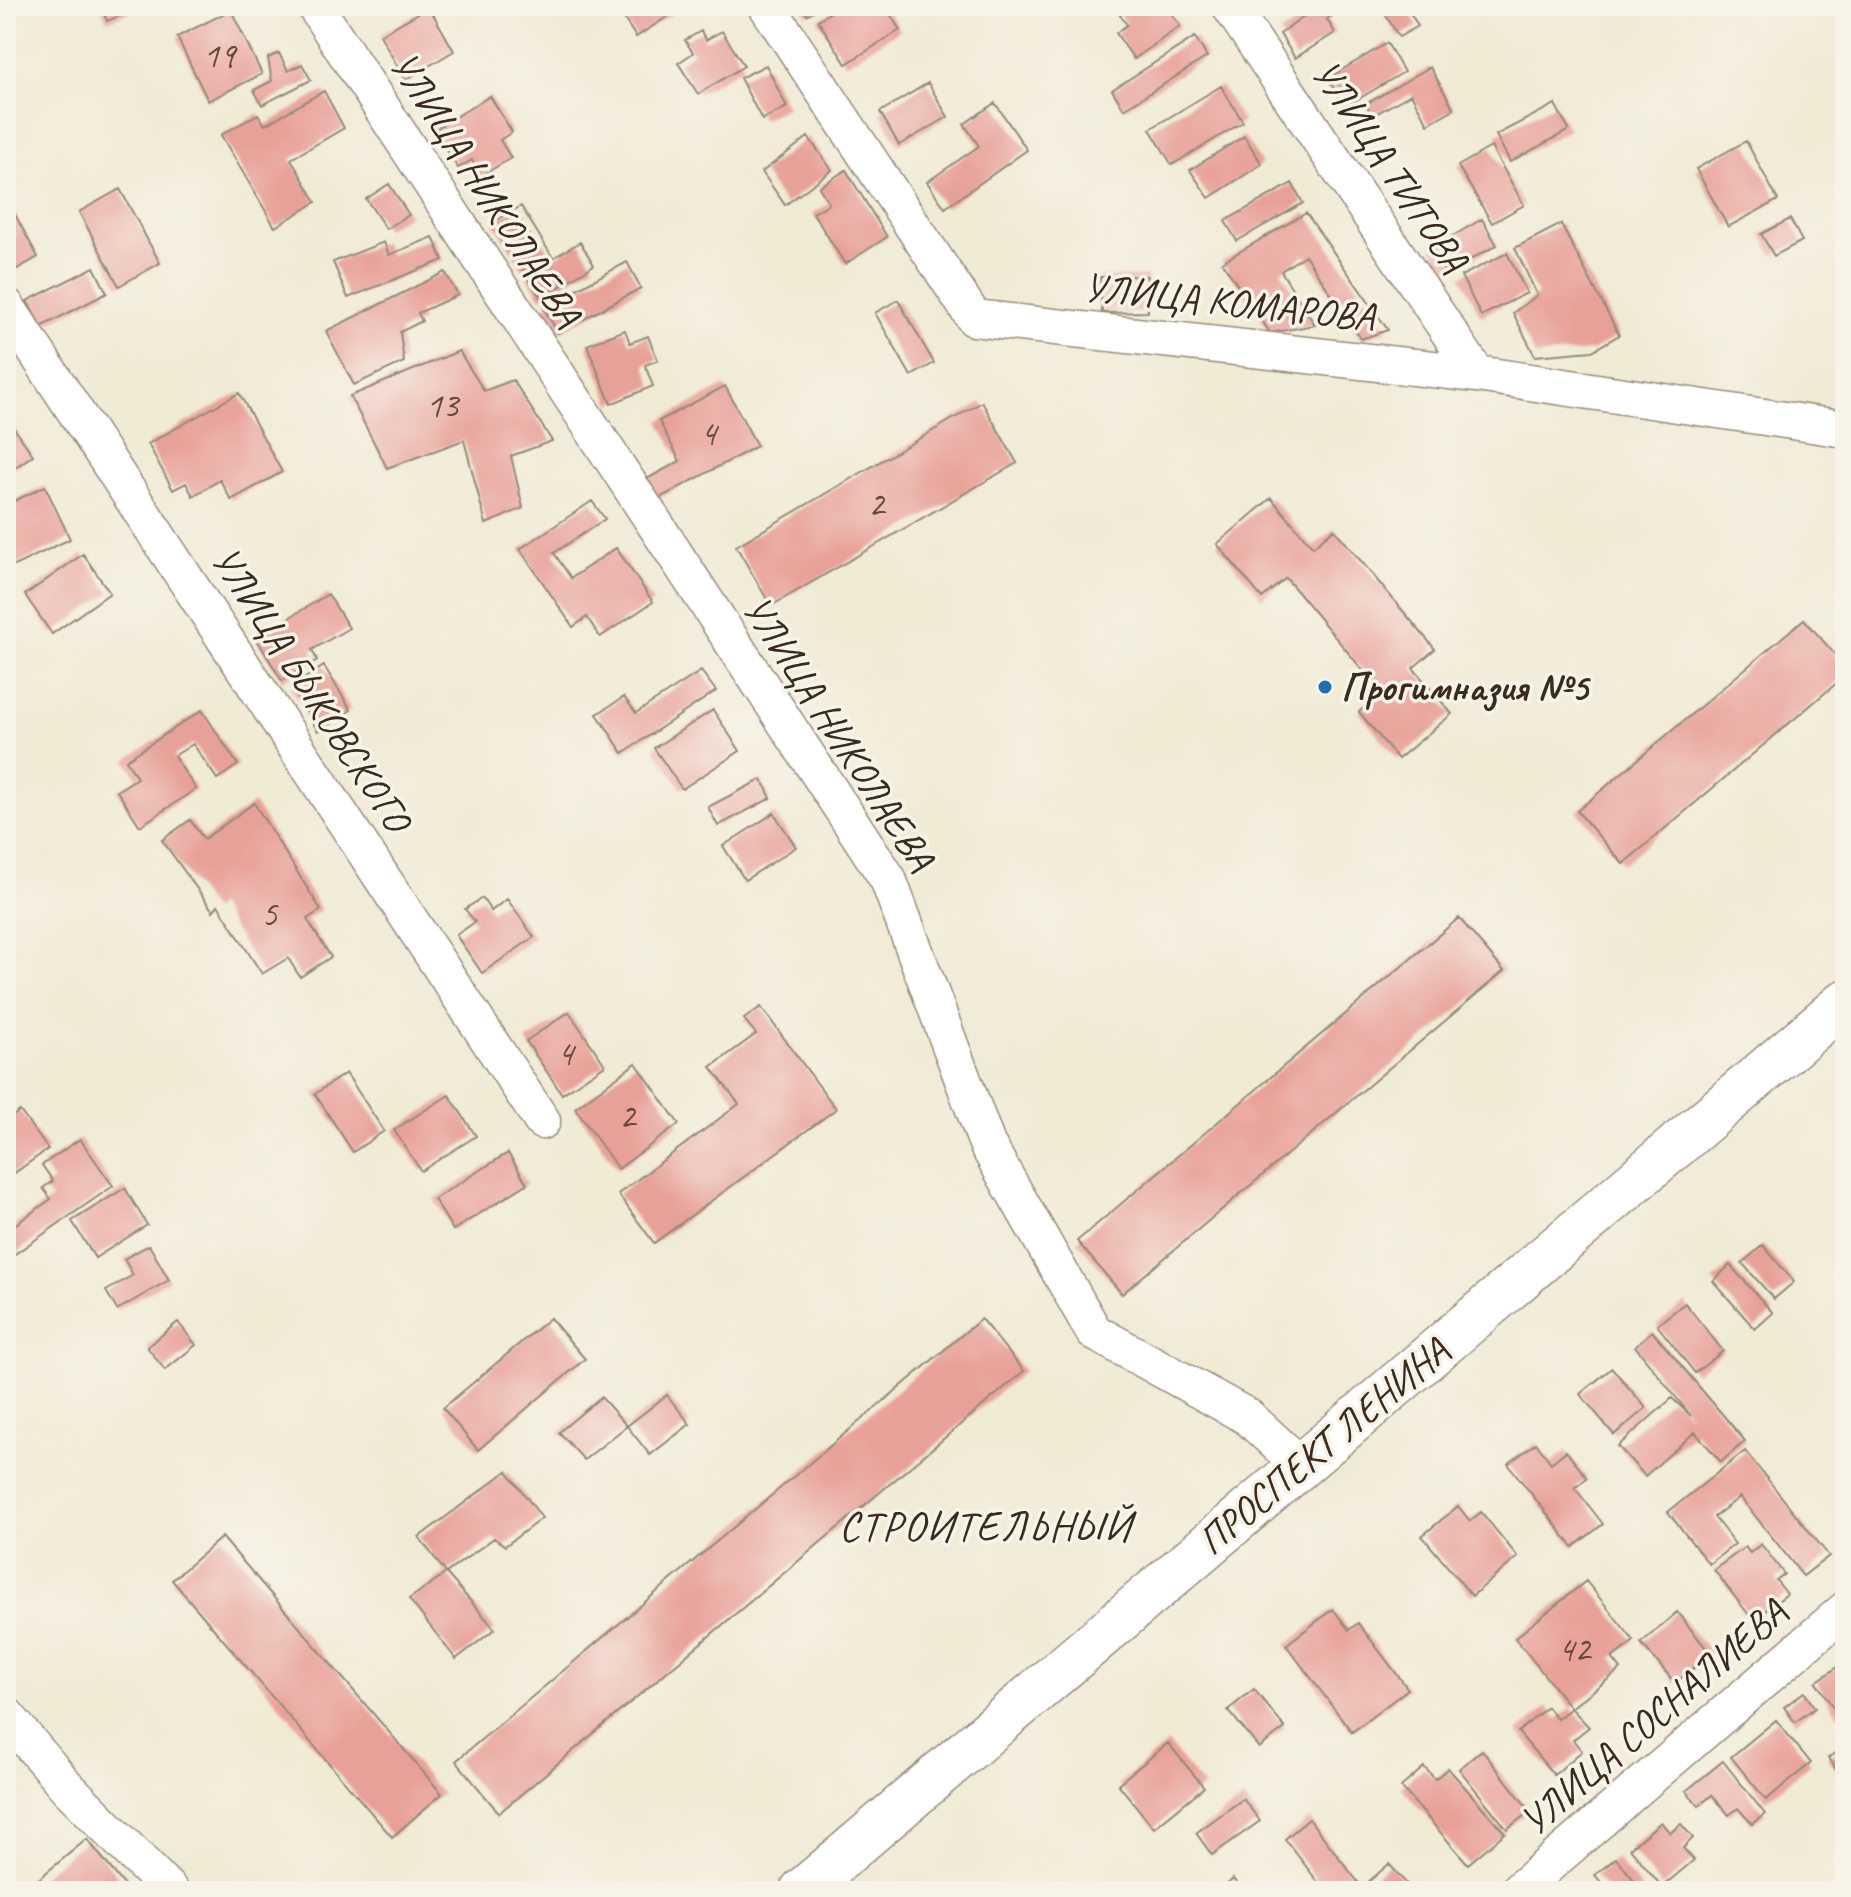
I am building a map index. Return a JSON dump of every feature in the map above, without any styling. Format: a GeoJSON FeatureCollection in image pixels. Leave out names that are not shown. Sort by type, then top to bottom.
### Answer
{"type":"FeatureCollection","features":[{"type":"Feature","properties":{"kind":"main road","name":"ПРОСПЕКТ ЛЕНИНА"},"geometry":{"type":"LineString","coordinates":[[802,1891],[1845,1002]]}},
{"type":"Feature","properties":{"kind":"street","name":"УЛИЦА НИКОЛАЕВА"},"geometry":{"type":"LineString","coordinates":[[315,6],[888,879],[987,1144],[1094,1332],[1248,1417],[1300,1465]]}},
{"type":"Feature","properties":{"kind":"street","name":"УЛИЦА КОМАРОВА"},"geometry":{"type":"LineString","coordinates":[[767,6],[974,318],[1477,374],[1845,429]]}},
{"type":"Feature","properties":{"kind":"street","name":"УЛИЦА ТИТОВА"},"geometry":{"type":"LineString","coordinates":[[1230,6],[1477,374]]}},
{"type":"Feature","properties":{"kind":"street","name":"УЛИЦА БЫКОВСКОГО"},"geometry":{"type":"LineString","coordinates":[[6,306],[542,1121]]}},
{"type":"Feature","properties":{"kind":"street","name":"УЛИЦА СОСНАЛИЕВА"},"geometry":{"type":"LineString","coordinates":[[1518,1891],[1845,1610]]}},
{"type":"Feature","properties":{"kind":"street"},"geometry":{"type":"LineString","coordinates":[[6,1715],[67,1787],[170,1891]]}},
{"type":"Feature","properties":{"kind":"building"},"geometry":{"type":"Polygon","coordinates":[[[101,6],[145,6],[107,21],[101,6]]]}},
{"type":"Feature","properties":{"kind":"building"},"geometry":{"type":"Polygon","coordinates":[[[193,6],[211,6],[196,13],[193,6]]]}},
{"type":"Feature","properties":{"kind":"building"},"geometry":{"type":"Polygon","coordinates":[[[626,6],[684,6],[636,37],[619,11],[626,6]]]}},
{"type":"Feature","properties":{"kind":"building"},"geometry":{"type":"Polygon","coordinates":[[[801,6],[822,6],[807,15],[801,6]]]}},
{"type":"Feature","properties":{"kind":"building"},"geometry":{"type":"Polygon","coordinates":[[[841,6],[885,6],[900,30],[846,64],[818,20],[841,6]]]}},
{"type":"Feature","properties":{"kind":"building"},"geometry":{"type":"Polygon","coordinates":[[[1114,6],[1166,6],[1180,26],[1134,59],[1116,33],[1127,25],[1114,6]]]}},
{"type":"Feature","properties":{"kind":"building"},"geometry":{"type":"Polygon","coordinates":[[[1319,6],[1348,6],[1327,19],[1335,33],[1295,58],[1280,34],[1319,6]]]}},
{"type":"Feature","properties":{"kind":"building"},"geometry":{"type":"Polygon","coordinates":[[[1380,6],[1406,6],[1418,26],[1399,37],[1380,6]]]}},
{"type":"Feature","properties":{"kind":"building"},"geometry":{"type":"Polygon","coordinates":[[[429,7],[454,51],[405,80],[380,35],[429,7]]]}},
{"type":"Feature","properties":{"kind":"building"},"geometry":{"type":"Polygon","coordinates":[[[231,10],[262,74],[208,101],[177,37],[231,10]]]}},
{"type":"Feature","properties":{"kind":"building"},"geometry":{"type":"Polygon","coordinates":[[[701,31],[706,40],[722,31],[744,66],[698,94],[678,63],[693,53],[685,40],[701,31]]]}},
{"type":"Feature","properties":{"kind":"building"},"geometry":{"type":"Polygon","coordinates":[[[1195,37],[1207,57],[1124,109],[1112,90],[1195,37]]]}},
{"type":"Feature","properties":{"kind":"building"},"geometry":{"type":"Polygon","coordinates":[[[1387,43],[1404,72],[1345,107],[1328,78],[1387,43]]]}},
{"type":"Feature","properties":{"kind":"building"},"geometry":{"type":"Polygon","coordinates":[[[279,53],[288,71],[302,64],[311,80],[262,105],[254,90],[272,81],[268,58],[279,53]]]}},
{"type":"Feature","properties":{"kind":"building"},"geometry":{"type":"Polygon","coordinates":[[[766,65],[787,107],[762,120],[740,78],[766,65]]]}},
{"type":"Feature","properties":{"kind":"building"},"geometry":{"type":"Polygon","coordinates":[[[1430,67],[1454,109],[1428,124],[1411,94],[1372,116],[1366,104],[1430,67]]]}},
{"type":"Feature","properties":{"kind":"building"},"geometry":{"type":"Polygon","coordinates":[[[928,83],[948,117],[899,145],[880,112],[928,83]]]}},
{"type":"Feature","properties":{"kind":"building"},"geometry":{"type":"Polygon","coordinates":[[[1221,86],[1243,122],[1172,165],[1150,129],[1221,86]]]}},
{"type":"Feature","properties":{"kind":"building"},"geometry":{"type":"Polygon","coordinates":[[[324,91],[344,128],[291,159],[316,202],[275,227],[221,135],[258,114],[265,125],[324,91]]]}},
{"type":"Feature","properties":{"kind":"building"},"geometry":{"type":"Polygon","coordinates":[[[490,96],[512,132],[500,140],[511,158],[481,176],[472,160],[458,168],[434,130],[490,96]]]}},
{"type":"Feature","properties":{"kind":"building"},"geometry":{"type":"Polygon","coordinates":[[[995,103],[1027,150],[945,208],[927,182],[979,146],[964,124],[995,103]]]}},
{"type":"Feature","properties":{"kind":"building"},"geometry":{"type":"Polygon","coordinates":[[[1555,104],[1569,130],[1510,162],[1496,135],[1555,104]]]}},
{"type":"Feature","properties":{"kind":"building"},"geometry":{"type":"Polygon","coordinates":[[[1244,136],[1262,164],[1209,198],[1190,170],[1244,136]]]}},
{"type":"Feature","properties":{"kind":"building"},"geometry":{"type":"Polygon","coordinates":[[[808,137],[832,170],[785,205],[762,172],[808,137]]]}},
{"type":"Feature","properties":{"kind":"building"},"geometry":{"type":"Polygon","coordinates":[[[1746,141],[1778,200],[1728,227],[1696,169],[1746,141]]]}},
{"type":"Feature","properties":{"kind":"building"},"geometry":{"type":"Polygon","coordinates":[[[1491,147],[1524,205],[1492,223],[1458,166],[1491,147]]]}},
{"type":"Feature","properties":{"kind":"building"},"geometry":{"type":"Polygon","coordinates":[[[846,170],[887,237],[845,264],[813,213],[829,204],[819,187],[846,170]]]}},
{"type":"Feature","properties":{"kind":"building"},"geometry":{"type":"Polygon","coordinates":[[[1292,183],[1303,203],[1237,241],[1225,221],[1292,183]]]}},
{"type":"Feature","properties":{"kind":"building"},"geometry":{"type":"Polygon","coordinates":[[[389,184],[409,215],[386,229],[366,199],[389,184]]]}},
{"type":"Feature","properties":{"kind":"building"},"geometry":{"type":"Polygon","coordinates":[[[120,189],[160,263],[119,286],[79,212],[120,189]]]}},
{"type":"Feature","properties":{"kind":"building"},"geometry":{"type":"Polygon","coordinates":[[[6,198],[38,257],[8,274],[6,270],[6,198]]]}},
{"type":"Feature","properties":{"kind":"building"},"geometry":{"type":"Polygon","coordinates":[[[521,206],[553,258],[580,242],[594,265],[541,298],[494,222],[521,206]]]}},
{"type":"Feature","properties":{"kind":"building"},"geometry":{"type":"Polygon","coordinates":[[[1306,213],[1388,330],[1361,339],[1305,255],[1281,271],[1315,325],[1270,333],[1222,262],[1306,213]]]}},
{"type":"Feature","properties":{"kind":"building"},"geometry":{"type":"Polygon","coordinates":[[[1482,219],[1497,245],[1446,273],[1432,248],[1482,219]]]}},
{"type":"Feature","properties":{"kind":"building"},"geometry":{"type":"Polygon","coordinates":[[[1790,219],[1802,241],[1774,256],[1761,234],[1790,219]]]}},
{"type":"Feature","properties":{"kind":"building"},"geometry":{"type":"Polygon","coordinates":[[[1561,224],[1619,335],[1592,351],[1535,356],[1513,313],[1537,295],[1515,248],[1561,224]]]}},
{"type":"Feature","properties":{"kind":"building"},"geometry":{"type":"Polygon","coordinates":[[[433,237],[443,260],[348,298],[333,262],[384,242],[389,255],[433,237]]]}},
{"type":"Feature","properties":{"kind":"building"},"geometry":{"type":"Polygon","coordinates":[[[1507,253],[1527,293],[1481,316],[1461,276],[1507,253]]]}},
{"type":"Feature","properties":{"kind":"building"},"geometry":{"type":"Polygon","coordinates":[[[627,262],[641,288],[558,333],[543,307],[627,262]]]}},
{"type":"Feature","properties":{"kind":"building"},"geometry":{"type":"Polygon","coordinates":[[[94,267],[107,293],[41,327],[27,301],[94,267]]]}},
{"type":"Feature","properties":{"kind":"building"},"geometry":{"type":"Polygon","coordinates":[[[445,272],[458,295],[418,313],[422,321],[400,332],[404,362],[354,385],[326,331],[445,272]]]}},
{"type":"Feature","properties":{"kind":"building"},"geometry":{"type":"Polygon","coordinates":[[[1147,276],[1148,312],[1102,313],[1100,277],[1147,276]]]}},
{"type":"Feature","properties":{"kind":"building"},"geometry":{"type":"Polygon","coordinates":[[[898,300],[934,363],[911,376],[875,313],[898,300]]]}},
{"type":"Feature","properties":{"kind":"building"},"geometry":{"type":"Polygon","coordinates":[[[625,330],[630,343],[648,336],[658,360],[645,365],[653,386],[611,404],[587,345],[625,330]]]}},
{"type":"Feature","properties":{"kind":"building"},"geometry":{"type":"Polygon","coordinates":[[[459,351],[484,391],[513,380],[552,441],[511,456],[523,508],[486,524],[464,440],[387,468],[350,396],[459,351]]]}},
{"type":"Feature","properties":{"kind":"building"},"geometry":{"type":"Polygon","coordinates":[[[725,386],[757,446],[656,500],[645,480],[680,461],[659,421],[725,386]]]}},
{"type":"Feature","properties":{"kind":"building"},"geometry":{"type":"Polygon","coordinates":[[[239,393],[282,472],[231,500],[220,480],[193,496],[186,483],[173,490],[148,444],[239,393]]]}},
{"type":"Feature","properties":{"kind":"building"},"geometry":{"type":"Polygon","coordinates":[[[982,402],[1017,463],[771,606],[736,546],[982,402]]]}},
{"type":"Feature","properties":{"kind":"building"},"geometry":{"type":"Polygon","coordinates":[[[6,417],[33,455],[6,474],[6,417]]]}},
{"type":"Feature","properties":{"kind":"building"},"geometry":{"type":"Polygon","coordinates":[[[45,486],[70,539],[6,570],[6,505],[45,486]]]}},
{"type":"Feature","properties":{"kind":"building"},"geometry":{"type":"Polygon","coordinates":[[[1271,498],[1313,547],[1334,529],[1435,649],[1413,668],[1452,714],[1398,759],[1359,712],[1381,692],[1286,578],[1262,598],[1217,544],[1271,498]]]}},
{"type":"Feature","properties":{"kind":"building"},"geometry":{"type":"Polygon","coordinates":[[[592,501],[605,519],[554,553],[571,578],[616,548],[653,602],[600,637],[587,617],[573,627],[520,549],[592,501]]]}},
{"type":"Feature","properties":{"kind":"building"},"geometry":{"type":"Polygon","coordinates":[[[83,554],[110,593],[52,634],[25,595],[83,554]]]}},
{"type":"Feature","properties":{"kind":"building"},"geometry":{"type":"Polygon","coordinates":[[[328,594],[349,628],[312,650],[317,660],[282,681],[256,638],[328,594]]]}},
{"type":"Feature","properties":{"kind":"building"},"geometry":{"type":"Polygon","coordinates":[[[1804,619],[1845,666],[1845,676],[1623,864],[1577,811],[1804,619]]]}},
{"type":"Feature","properties":{"kind":"building"},"geometry":{"type":"Polygon","coordinates":[[[324,666],[351,710],[318,731],[291,687],[324,666]]]}},
{"type":"Feature","properties":{"kind":"building"},"geometry":{"type":"Polygon","coordinates":[[[701,671],[716,691],[623,753],[597,714],[624,697],[636,713],[701,671]]]}},
{"type":"Feature","properties":{"kind":"building"},"geometry":{"type":"Polygon","coordinates":[[[202,710],[238,765],[217,779],[193,744],[174,756],[196,789],[140,826],[117,791],[137,778],[126,760],[202,710]]]}},
{"type":"Feature","properties":{"kind":"building"},"geometry":{"type":"Polygon","coordinates":[[[713,710],[740,751],[682,789],[654,748],[713,710]]]}},
{"type":"Feature","properties":{"kind":"building"},"geometry":{"type":"Polygon","coordinates":[[[762,779],[771,798],[718,826],[708,807],[762,779]]]}},
{"type":"Feature","properties":{"kind":"building"},"geometry":{"type":"Polygon","coordinates":[[[254,803],[321,910],[307,919],[331,957],[300,977],[288,958],[262,974],[218,905],[213,911],[162,840],[190,820],[204,839],[254,803]]]}},
{"type":"Feature","properties":{"kind":"building"},"geometry":{"type":"Polygon","coordinates":[[[774,813],[796,847],[745,880],[723,846],[774,813]]]}},
{"type":"Feature","properties":{"kind":"building"},"geometry":{"type":"Polygon","coordinates":[[[482,898],[491,911],[507,899],[534,937],[482,973],[456,935],[475,922],[465,909],[482,898]]]}},
{"type":"Feature","properties":{"kind":"building"},"geometry":{"type":"Polygon","coordinates":[[[1459,918],[1504,971],[1122,1294],[1077,1241],[1459,918]]]}},
{"type":"Feature","properties":{"kind":"building"},"geometry":{"type":"Polygon","coordinates":[[[761,1007],[836,1109],[654,1243],[618,1194],[739,1104],[711,1067],[756,1034],[744,1019],[761,1007]]]}},
{"type":"Feature","properties":{"kind":"building"},"geometry":{"type":"Polygon","coordinates":[[[569,1012],[605,1065],[562,1094],[526,1041],[569,1012]]]}},
{"type":"Feature","properties":{"kind":"building"},"geometry":{"type":"Polygon","coordinates":[[[636,1063],[679,1124],[618,1169],[575,1108],[636,1063]]]}},
{"type":"Feature","properties":{"kind":"building"},"geometry":{"type":"Polygon","coordinates":[[[346,1073],[384,1131],[353,1152],[315,1094],[346,1073]]]}},
{"type":"Feature","properties":{"kind":"building"},"geometry":{"type":"Polygon","coordinates":[[[449,1095],[476,1136],[421,1171],[394,1130],[449,1095]]]}},
{"type":"Feature","properties":{"kind":"building"},"geometry":{"type":"Polygon","coordinates":[[[20,1111],[48,1149],[9,1177],[6,1172],[6,1121],[20,1111]]]}},
{"type":"Feature","properties":{"kind":"building"},"geometry":{"type":"Polygon","coordinates":[[[80,1139],[113,1186],[6,1260],[6,1231],[51,1199],[43,1188],[53,1181],[42,1165],[80,1139]]]}},
{"type":"Feature","properties":{"kind":"building"},"geometry":{"type":"Polygon","coordinates":[[[508,1153],[527,1184],[453,1230],[434,1199],[508,1153]]]}},
{"type":"Feature","properties":{"kind":"building"},"geometry":{"type":"Polygon","coordinates":[[[125,1188],[147,1225],[95,1258],[72,1221],[125,1188]]]}},
{"type":"Feature","properties":{"kind":"building"},"geometry":{"type":"Polygon","coordinates":[[[149,1245],[169,1280],[117,1310],[106,1291],[133,1275],[124,1259],[149,1245]]]}},
{"type":"Feature","properties":{"kind":"building"},"geometry":{"type":"Polygon","coordinates":[[[1763,1245],[1794,1282],[1774,1299],[1742,1263],[1763,1245]]]}},
{"type":"Feature","properties":{"kind":"building"},"geometry":{"type":"Polygon","coordinates":[[[1730,1265],[1773,1313],[1755,1329],[1713,1281],[1730,1265]]]}},
{"type":"Feature","properties":{"kind":"building"},"geometry":{"type":"Polygon","coordinates":[[[1685,1303],[1723,1351],[1695,1373],[1657,1325],[1685,1303]]]}},
{"type":"Feature","properties":{"kind":"building"},"geometry":{"type":"Polygon","coordinates":[[[550,1318],[585,1359],[478,1450],[443,1408],[550,1318]]]}},
{"type":"Feature","properties":{"kind":"building"},"geometry":{"type":"Polygon","coordinates":[[[981,1319],[1024,1371],[499,1813],[456,1761],[981,1319]]]}},
{"type":"Feature","properties":{"kind":"building"},"geometry":{"type":"Polygon","coordinates":[[[178,1322],[196,1345],[165,1370],[147,1347],[178,1322]]]}},
{"type":"Feature","properties":{"kind":"building"},"geometry":{"type":"Polygon","coordinates":[[[1652,1331],[1745,1441],[1721,1462],[1695,1432],[1645,1476],[1618,1446],[1672,1398],[1691,1416],[1635,1346],[1652,1331]]]}},
{"type":"Feature","properties":{"kind":"building"},"geometry":{"type":"Polygon","coordinates":[[[1612,1368],[1646,1408],[1614,1435],[1580,1394],[1612,1368]]]}},
{"type":"Feature","properties":{"kind":"building"},"geometry":{"type":"Polygon","coordinates":[[[667,1395],[690,1424],[650,1455],[627,1426],[667,1395]]]}},
{"type":"Feature","properties":{"kind":"building"},"geometry":{"type":"Polygon","coordinates":[[[601,1397],[627,1426],[584,1460],[559,1432],[601,1397]]]}},
{"type":"Feature","properties":{"kind":"building"},"geometry":{"type":"Polygon","coordinates":[[[1536,1443],[1551,1463],[1566,1451],[1587,1478],[1575,1488],[1603,1524],[1573,1547],[1508,1464],[1536,1443]]]}},
{"type":"Feature","properties":{"kind":"building"},"geometry":{"type":"Polygon","coordinates":[[[1745,1451],[1829,1556],[1803,1576],[1740,1497],[1714,1517],[1735,1544],[1709,1564],[1668,1512],[1745,1451]]]}},
{"type":"Feature","properties":{"kind":"building"},"geometry":{"type":"Polygon","coordinates":[[[507,1471],[542,1518],[505,1546],[494,1538],[446,1573],[419,1537],[507,1471]]]}},
{"type":"Feature","properties":{"kind":"building"},"geometry":{"type":"Polygon","coordinates":[[[1458,1506],[1470,1521],[1481,1512],[1518,1557],[1472,1596],[1422,1536],[1458,1506]]]}},
{"type":"Feature","properties":{"kind":"building"},"geometry":{"type":"Polygon","coordinates":[[[222,1537],[442,1794],[392,1837],[172,1580],[222,1537]]]}},
{"type":"Feature","properties":{"kind":"building"},"geometry":{"type":"Polygon","coordinates":[[[1761,1544],[1784,1574],[1776,1580],[1787,1594],[1753,1620],[1714,1570],[1745,1547],[1750,1553],[1761,1544]]]}},
{"type":"Feature","properties":{"kind":"building"},"geometry":{"type":"Polygon","coordinates":[[[446,1573],[495,1629],[456,1659],[409,1599],[446,1573]]]}},
{"type":"Feature","properties":{"kind":"building"},"geometry":{"type":"Polygon","coordinates":[[[1586,1581],[1634,1641],[1612,1658],[1621,1669],[1571,1708],[1515,1638],[1586,1581]]]}},
{"type":"Feature","properties":{"kind":"building"},"geometry":{"type":"Polygon","coordinates":[[[1333,1609],[1349,1630],[1358,1623],[1408,1689],[1352,1732],[1286,1645],[1333,1609]]]}},
{"type":"Feature","properties":{"kind":"building"},"geometry":{"type":"Polygon","coordinates":[[[1677,1612],[1711,1654],[1675,1683],[1641,1643],[1677,1612]]]}},
{"type":"Feature","properties":{"kind":"building"},"geometry":{"type":"Polygon","coordinates":[[[1845,1662],[1845,1725],[1816,1682],[1845,1662]]]}},
{"type":"Feature","properties":{"kind":"building"},"geometry":{"type":"Polygon","coordinates":[[[1254,1689],[1285,1728],[1259,1748],[1228,1710],[1254,1689]]]}},
{"type":"Feature","properties":{"kind":"building"},"geometry":{"type":"Polygon","coordinates":[[[1804,1692],[1815,1708],[1795,1722],[1784,1707],[1804,1692]]]}},
{"type":"Feature","properties":{"kind":"building"},"geometry":{"type":"Polygon","coordinates":[[[1547,1707],[1557,1719],[1571,1708],[1589,1727],[1573,1740],[1582,1751],[1554,1775],[1518,1732],[1547,1707]]]}},
{"type":"Feature","properties":{"kind":"building"},"geometry":{"type":"Polygon","coordinates":[[[1776,1720],[1811,1763],[1766,1800],[1731,1757],[1776,1720]]]}},
{"type":"Feature","properties":{"kind":"building"},"geometry":{"type":"Polygon","coordinates":[[[1168,1743],[1204,1787],[1154,1828],[1118,1784],[1168,1743]]]}},
{"type":"Feature","properties":{"kind":"building"},"geometry":{"type":"Polygon","coordinates":[[[1845,1747],[1845,1782],[1828,1758],[1845,1747]]]}},
{"type":"Feature","properties":{"kind":"building"},"geometry":{"type":"Polygon","coordinates":[[[1482,1750],[1530,1811],[1507,1829],[1459,1769],[1482,1750]]]}},
{"type":"Feature","properties":{"kind":"building"},"geometry":{"type":"Polygon","coordinates":[[[1723,1761],[1765,1814],[1752,1824],[1738,1808],[1729,1815],[1712,1795],[1699,1806],[1686,1791],[1723,1761]]]}},
{"type":"Feature","properties":{"kind":"building"},"geometry":{"type":"Polygon","coordinates":[[[1424,1767],[1435,1779],[1448,1768],[1505,1833],[1468,1864],[1401,1787],[1424,1767]]]}},
{"type":"Feature","properties":{"kind":"building"},"geometry":{"type":"Polygon","coordinates":[[[1243,1799],[1260,1821],[1212,1855],[1196,1833],[1243,1799]]]}},
{"type":"Feature","properties":{"kind":"building"},"geometry":{"type":"Polygon","coordinates":[[[1309,1819],[1365,1891],[1325,1891],[1285,1839],[1309,1819]]]}},
{"type":"Feature","properties":{"kind":"building"},"geometry":{"type":"Polygon","coordinates":[[[1661,1822],[1670,1833],[1681,1824],[1693,1838],[1683,1848],[1694,1860],[1662,1887],[1630,1848],[1661,1822]]]}},
{"type":"Feature","properties":{"kind":"building"},"geometry":{"type":"Polygon","coordinates":[[[87,1839],[129,1891],[24,1891],[87,1839]]]}},
{"type":"Feature","properties":{"kind":"building"},"geometry":{"type":"Polygon","coordinates":[[[1616,1858],[1643,1891],[1608,1891],[1595,1875],[1616,1858]]]}},
{"type":"Feature","properties":{"kind":"building"},"geometry":{"type":"Polygon","coordinates":[[[1389,1864],[1413,1891],[1374,1891],[1367,1883],[1389,1864]]]}},
{"type":"Feature","properties":{"kind":"building"},"geometry":{"type":"Polygon","coordinates":[[[1233,1879],[1243,1891],[1219,1891],[1233,1879]]]}},
{"type":"Feature","properties":{"kind":"place","name":"Прогимназия №5"},"geometry":{"type":"Point","coordinates":[1325,687]}},
{"type":"Feature","properties":{"kind":"district","name":"СТРОИТЕЛЬНЫЙ"},"geometry":{"type":"Point","coordinates":[986,1526]}}]}
